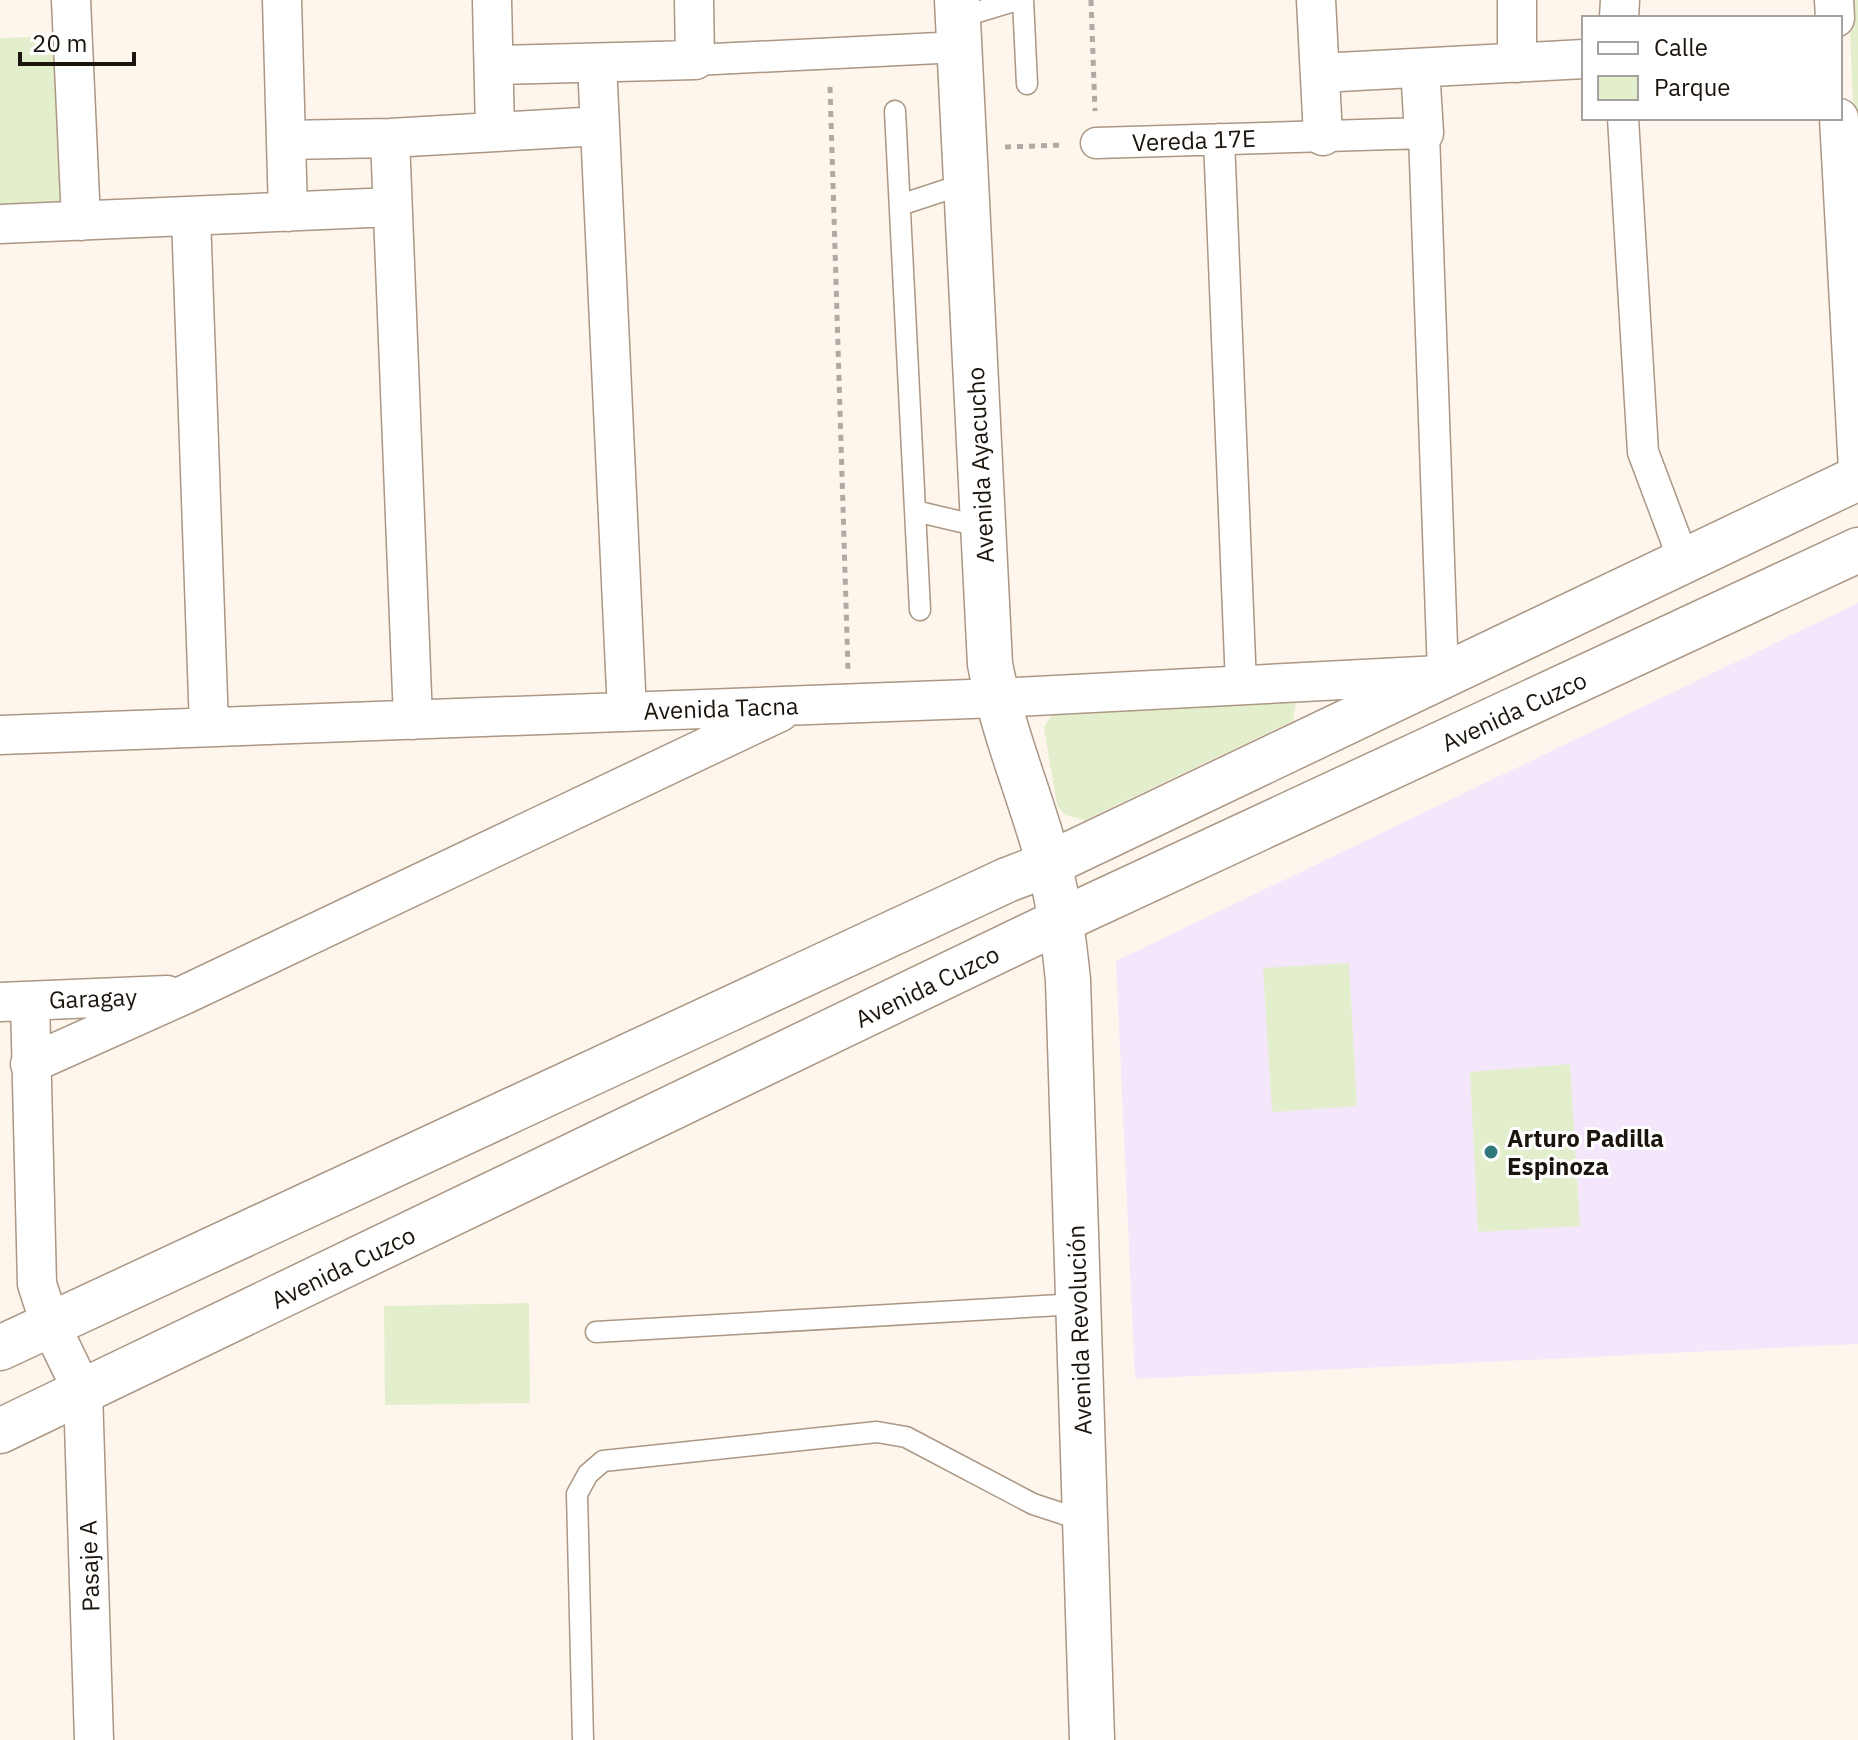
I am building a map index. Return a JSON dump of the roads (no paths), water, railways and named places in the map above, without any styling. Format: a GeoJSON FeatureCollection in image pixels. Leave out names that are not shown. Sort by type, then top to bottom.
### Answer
{"type":"FeatureCollection","features":[{"type":"Feature","properties":{"kind":"street"},"geometry":{"type":"LineString","coordinates":[[71,0],[81,221]]}},
{"type":"Feature","properties":{"kind":"street"},"geometry":{"type":"LineString","coordinates":[[282,0],[288,212]]}},
{"type":"Feature","properties":{"kind":"street"},"geometry":{"type":"LineString","coordinates":[[492,0],[495,131]]}},
{"type":"Feature","properties":{"kind":"street"},"geometry":{"type":"LineString","coordinates":[[694,0],[695,60]]}},
{"type":"Feature","properties":{"kind":"street"},"geometry":{"type":"LineString","coordinates":[[1316,0],[1323,136]]}},
{"type":"Feature","properties":{"kind":"street"},"geometry":{"type":"LineString","coordinates":[[1517,0],[1517,63]]}},
{"type":"Feature","properties":{"kind":"street"},"geometry":{"type":"LineString","coordinates":[[494,65],[829,54],[958,22]]}},
{"type":"Feature","properties":{"kind":"street","name":"Avenida Ayacucho"},"geometry":{"type":"LineString","coordinates":[[958,22],[990,664],[997,698],[1049,864],[1062,920]]}},
{"type":"Feature","properties":{"kind":"street"},"geometry":{"type":"LineString","coordinates":[[1320,73],[1582,59]]}},
{"type":"Feature","properties":{"kind":"street"},"geometry":{"type":"LineString","coordinates":[[597,63],[627,712]]}},
{"type":"Feature","properties":{"kind":"street"},"geometry":{"type":"LineString","coordinates":[[1420,68],[1443,675]]}},
{"type":"Feature","properties":{"kind":"street"},"geometry":{"type":"LineString","coordinates":[[1623,120],[1643,452],[1684,561]]}},
{"type":"Feature","properties":{"kind":"street"},"geometry":{"type":"LineString","coordinates":[[286,140],[390,138],[600,126]]}},
{"type":"Feature","properties":{"kind":"street","name":"Vereda 17E"},"geometry":{"type":"LineString","coordinates":[[1096,143],[1424,133]]}},
{"type":"Feature","properties":{"kind":"street"},"geometry":{"type":"LineString","coordinates":[[390,138],[413,720]]}},
{"type":"Feature","properties":{"kind":"street"},"geometry":{"type":"LineString","coordinates":[[1846,138],[1858,470]]}},
{"type":"Feature","properties":{"kind":"street"},"geometry":{"type":"LineString","coordinates":[[1219,139],[1241,685]]}},
{"type":"Feature","properties":{"kind":"street"},"geometry":{"type":"LineString","coordinates":[[0,224],[392,207]]}},
{"type":"Feature","properties":{"kind":"street"},"geometry":{"type":"LineString","coordinates":[[191,216],[209,727]]}},
{"type":"Feature","properties":{"kind":"street"},"geometry":{"type":"LineString","coordinates":[[0,1348],[978,893],[1049,864],[1858,478]]}},
{"type":"Feature","properties":{"kind":"street","name":"Avenida Cuzco"},"geometry":{"type":"LineString","coordinates":[[0,1431],[1062,920],[1858,550]]}},
{"type":"Feature","properties":{"kind":"street","name":"Avenida Tacna"},"geometry":{"type":"LineString","coordinates":[[0,735],[997,698],[1443,675]]}},
{"type":"Feature","properties":{"kind":"street"},"geometry":{"type":"LineString","coordinates":[[30,1064],[186,994],[796,705]]}},
{"type":"Feature","properties":{"kind":"street","name":"Avenida Revolución"},"geometry":{"type":"LineString","coordinates":[[1062,920],[1068,980],[1092,1740]]}},
{"type":"Feature","properties":{"kind":"street","name":"Garagay"},"geometry":{"type":"LineString","coordinates":[[15,1001],[186,994]]}},
{"type":"Feature","properties":{"kind":"street"},"geometry":{"type":"LineString","coordinates":[[15,1001],[30,1064],[37,1284],[50,1324],[83,1392]]}},
{"type":"Feature","properties":{"kind":"street","name":"Pasaje A"},"geometry":{"type":"LineString","coordinates":[[83,1392],[94,1740]]}},
{"type":"Feature","properties":{"kind":"lane"},"geometry":{"type":"LineString","coordinates":[[958,22],[1017,0]]}},
{"type":"Feature","properties":{"kind":"lane"},"geometry":{"type":"LineString","coordinates":[[1023,0],[1027,84]]}},
{"type":"Feature","properties":{"kind":"lane"},"geometry":{"type":"LineString","coordinates":[[895,111],[920,610]]}},
{"type":"Feature","properties":{"kind":"lane"},"geometry":{"type":"LineString","coordinates":[[900,205],[966,166]]}},
{"type":"Feature","properties":{"kind":"lane"},"geometry":{"type":"LineString","coordinates":[[915,511],[983,527]]}},
{"type":"Feature","properties":{"kind":"lane"},"geometry":{"type":"LineString","coordinates":[[596,1332],[1078,1304]]}},
{"type":"Feature","properties":{"kind":"lane"},"geometry":{"type":"LineString","coordinates":[[583,1740],[577,1494],[588,1474],[603,1461],[877,1432],[906,1437],[1033,1504],[1085,1521]]}},
{"type":"Feature","properties":{"kind":"place","name":"Arturo Padilla Espinoza"},"geometry":{"type":"Point","coordinates":[1491,1152]}}]}
